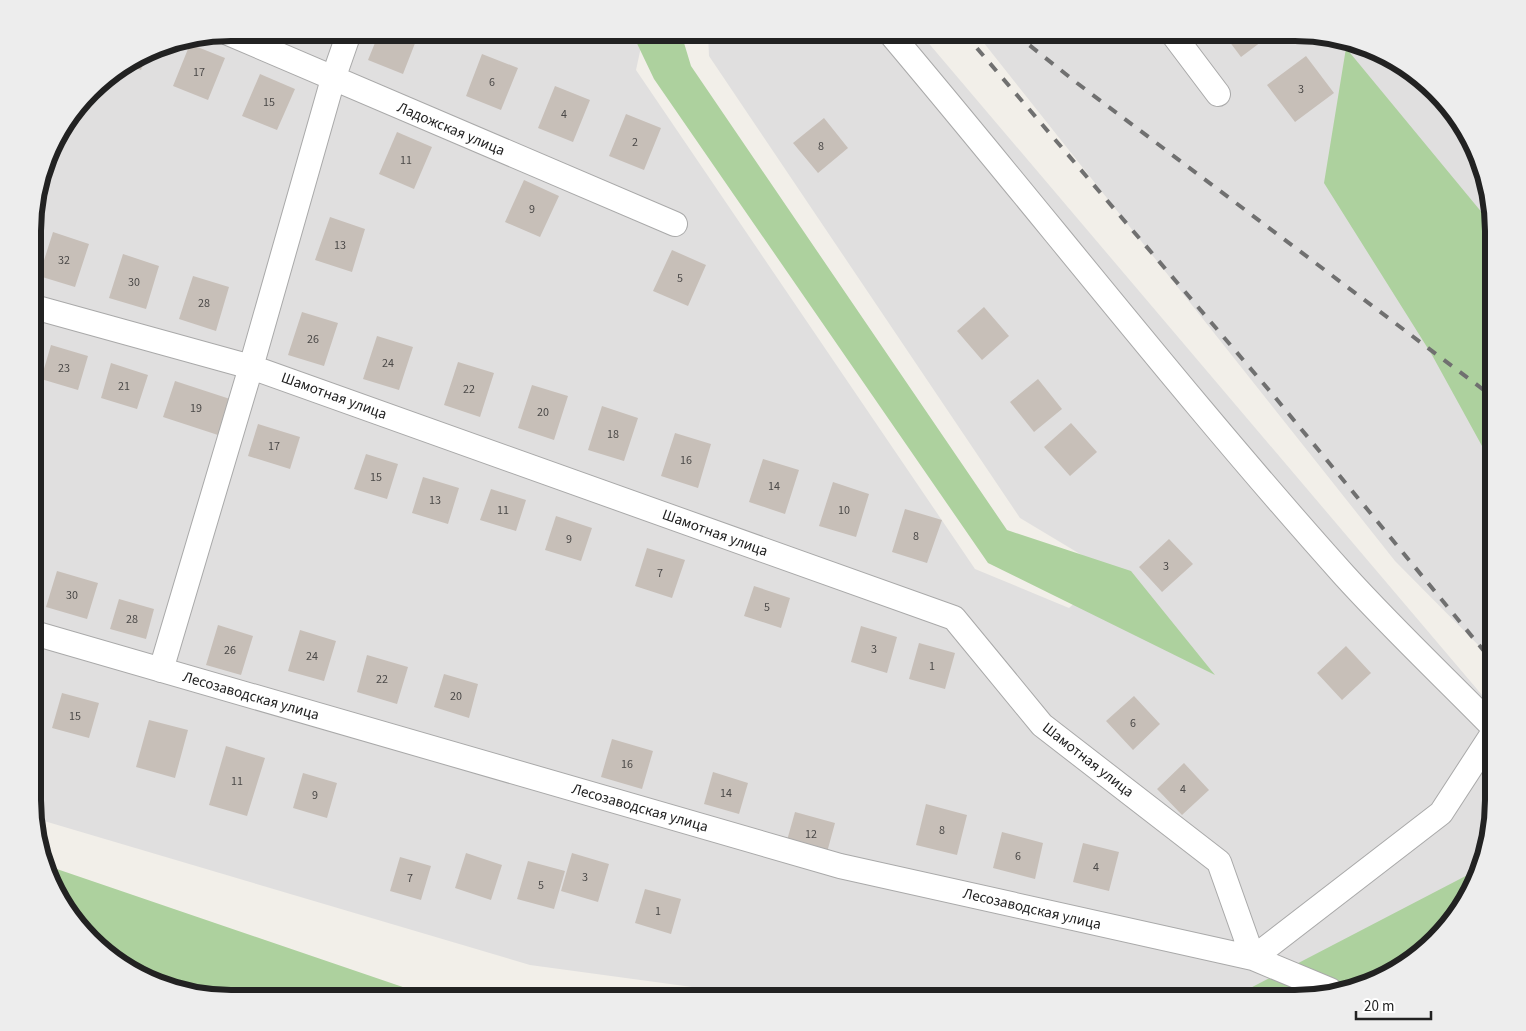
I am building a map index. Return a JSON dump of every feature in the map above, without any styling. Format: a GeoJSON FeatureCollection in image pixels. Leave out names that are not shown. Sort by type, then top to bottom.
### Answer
{"type":"FeatureCollection","features":[{"type":"Feature","properties":{"kind":"street","name":"Ладожская улица"},"geometry":{"type":"LineString","coordinates":[[246,41],[675,224]]}},
{"type":"Feature","properties":{"kind":"street"},"geometry":{"type":"LineString","coordinates":[[161,670],[251,367],[333,79],[346,41]]}},
{"type":"Feature","properties":{"kind":"street"},"geometry":{"type":"LineString","coordinates":[[897,41],[986,145],[1182,386],[1339,569],[1485,719]]}},
{"type":"Feature","properties":{"kind":"street"},"geometry":{"type":"LineString","coordinates":[[1178,41],[1218,94]]}},
{"type":"Feature","properties":{"kind":"street","name":"Шамотная улица"},"geometry":{"type":"LineString","coordinates":[[41,309],[251,367],[954,618],[1042,725],[1219,862],[1253,958]]}},
{"type":"Feature","properties":{"kind":"street","name":"Лесозаводская улица"},"geometry":{"type":"LineString","coordinates":[[41,635],[840,866],[1253,958],[1324,987]]}},
{"type":"Feature","properties":{"kind":"street"},"geometry":{"type":"LineString","coordinates":[[1253,958],[1441,813],[1485,745]]}},
{"type":"Feature","properties":{"kind":"shaded area"},"geometry":{"type":"Polygon","coordinates":[[[231,41],[642,41],[636,70],[975,569],[1069,608],[1110,572],[1020,518],[709,56],[708,41],[927,41],[1485,699],[1485,800],[1483,825],[1475,861],[1470,873],[1446,916],[1411,951],[1379,970],[1356,980],[1320,988],[1295,990],[715,990],[530,965],[43,821],[41,800],[41,231],[45,194],[56,158],[80,115],[115,80],[158,56],[194,45],[231,41]]]}},
{"type":"Feature","properties":{"kind":"shaded area"},"geometry":{"type":"Polygon","coordinates":[[[982,41],[1295,41],[1320,43],[1356,51],[1390,67],[1411,80],[1446,115],[1465,147],[1475,170],[1483,206],[1485,231],[1485,652],[1395,561],[982,41]]]}},
{"type":"Feature","properties":{"kind":"green space"},"geometry":{"type":"Polygon","coordinates":[[[636,41],[683,41],[691,66],[1007,530],[1131,571],[1215,675],[988,563],[654,79],[636,41]]]}},
{"type":"Feature","properties":{"kind":"green space"},"geometry":{"type":"Polygon","coordinates":[[[1346,48],[1484,215],[1485,451],[1432,355],[1324,183],[1346,48]]]}},
{"type":"Feature","properties":{"kind":"green space"},"geometry":{"type":"Polygon","coordinates":[[[54,868],[412,990],[231,990],[206,988],[170,980],[136,964],[106,943],[80,916],[54,868]]]}},
{"type":"Feature","properties":{"kind":"green space"},"geometry":{"type":"Polygon","coordinates":[[[1470,874],[1453,905],[1438,925],[1411,951],[1379,970],[1356,980],[1320,988],[1246,990],[1470,874]]]}},
{"type":"Feature","properties":{"kind":"building"},"geometry":{"type":"Polygon","coordinates":[[[376,41],[416,41],[403,74],[368,60],[376,41]]]}},
{"type":"Feature","properties":{"kind":"building"},"geometry":{"type":"Polygon","coordinates":[[[1229,41],[1262,41],[1241,57],[1229,41]]]}},
{"type":"Feature","properties":{"kind":"building"},"geometry":{"type":"Polygon","coordinates":[[[193,45],[225,58],[208,100],[173,86],[189,46],[193,45]]]}},
{"type":"Feature","properties":{"kind":"building"},"geometry":{"type":"Polygon","coordinates":[[[482,54],[518,68],[501,110],[466,96],[482,54]]]}},
{"type":"Feature","properties":{"kind":"building"},"geometry":{"type":"Polygon","coordinates":[[[1306,56],[1334,93],[1295,122],[1267,85],[1306,56]]]}},
{"type":"Feature","properties":{"kind":"building"},"geometry":{"type":"Polygon","coordinates":[[[143,63],[141,70],[135,68],[143,63]]]}},
{"type":"Feature","properties":{"kind":"building"},"geometry":{"type":"Polygon","coordinates":[[[260,74],[295,89],[277,130],[242,116],[260,74]]]}},
{"type":"Feature","properties":{"kind":"building"},"geometry":{"type":"Polygon","coordinates":[[[555,86],[590,100],[573,142],[538,128],[555,86]]]}},
{"type":"Feature","properties":{"kind":"building"},"geometry":{"type":"Polygon","coordinates":[[[626,114],[661,128],[644,170],[609,156],[626,114]]]}},
{"type":"Feature","properties":{"kind":"building"},"geometry":{"type":"Polygon","coordinates":[[[824,118],[848,148],[818,173],[793,143],[824,118]]]}},
{"type":"Feature","properties":{"kind":"building"},"geometry":{"type":"Polygon","coordinates":[[[397,132],[432,147],[414,189],[379,174],[397,132]]]}},
{"type":"Feature","properties":{"kind":"building"},"geometry":{"type":"Polygon","coordinates":[[[524,180],[559,196],[540,237],[505,222],[524,180]]]}},
{"type":"Feature","properties":{"kind":"building"},"geometry":{"type":"Polygon","coordinates":[[[330,217],[365,229],[352,272],[315,260],[330,217]]]}},
{"type":"Feature","properties":{"kind":"building"},"geometry":{"type":"Polygon","coordinates":[[[53,232],[89,244],[75,287],[41,277],[41,270],[53,232]]]}},
{"type":"Feature","properties":{"kind":"building"},"geometry":{"type":"Polygon","coordinates":[[[672,250],[706,265],[688,306],[653,291],[672,250]]]}},
{"type":"Feature","properties":{"kind":"building"},"geometry":{"type":"Polygon","coordinates":[[[123,254],[159,266],[146,309],[109,298],[123,254]]]}},
{"type":"Feature","properties":{"kind":"building"},"geometry":{"type":"Polygon","coordinates":[[[193,276],[229,287],[216,331],[179,319],[193,276]]]}},
{"type":"Feature","properties":{"kind":"building"},"geometry":{"type":"Polygon","coordinates":[[[984,307],[1009,336],[982,360],[957,331],[984,307]]]}},
{"type":"Feature","properties":{"kind":"building"},"geometry":{"type":"Polygon","coordinates":[[[302,312],[338,323],[324,366],[288,355],[302,312]]]}},
{"type":"Feature","properties":{"kind":"building"},"geometry":{"type":"Polygon","coordinates":[[[377,336],[413,347],[399,390],[363,379],[377,336]]]}},
{"type":"Feature","properties":{"kind":"building"},"geometry":{"type":"Polygon","coordinates":[[[51,345],[88,356],[78,390],[41,379],[51,345]]]}},
{"type":"Feature","properties":{"kind":"building"},"geometry":{"type":"Polygon","coordinates":[[[458,362],[494,373],[480,417],[444,405],[458,362]]]}},
{"type":"Feature","properties":{"kind":"building"},"geometry":{"type":"Polygon","coordinates":[[[111,363],[148,375],[137,409],[101,398],[111,363]]]}},
{"type":"Feature","properties":{"kind":"building"},"geometry":{"type":"Polygon","coordinates":[[[1038,379],[1062,409],[1034,432],[1010,402],[1038,379]]]}},
{"type":"Feature","properties":{"kind":"building"},"geometry":{"type":"Polygon","coordinates":[[[175,381],[230,399],[218,435],[163,417],[175,381]]]}},
{"type":"Feature","properties":{"kind":"building"},"geometry":{"type":"Polygon","coordinates":[[[532,385],[568,396],[554,440],[518,428],[532,385]]]}},
{"type":"Feature","properties":{"kind":"building"},"geometry":{"type":"Polygon","coordinates":[[[602,406],[638,418],[624,461],[588,450],[602,406]]]}},
{"type":"Feature","properties":{"kind":"building"},"geometry":{"type":"Polygon","coordinates":[[[1071,423],[1097,452],[1070,476],[1044,447],[1071,423]]]}},
{"type":"Feature","properties":{"kind":"building"},"geometry":{"type":"Polygon","coordinates":[[[258,424],[300,437],[290,469],[248,456],[258,424]]]}},
{"type":"Feature","properties":{"kind":"building"},"geometry":{"type":"Polygon","coordinates":[[[675,433],[711,444],[698,488],[661,476],[675,433]]]}},
{"type":"Feature","properties":{"kind":"building"},"geometry":{"type":"Polygon","coordinates":[[[366,454],[398,464],[387,499],[354,489],[366,454]]]}},
{"type":"Feature","properties":{"kind":"building"},"geometry":{"type":"Polygon","coordinates":[[[763,459],[799,470],[785,514],[749,502],[763,459]]]}},
{"type":"Feature","properties":{"kind":"building"},"geometry":{"type":"Polygon","coordinates":[[[423,477],[459,488],[448,524],[412,513],[423,477]]]}},
{"type":"Feature","properties":{"kind":"building"},"geometry":{"type":"Polygon","coordinates":[[[833,482],[869,494],[856,537],[819,526],[833,482]]]}},
{"type":"Feature","properties":{"kind":"building"},"geometry":{"type":"Polygon","coordinates":[[[491,489],[526,500],[516,531],[480,520],[491,489]]]}},
{"type":"Feature","properties":{"kind":"building"},"geometry":{"type":"Polygon","coordinates":[[[905,509],[942,520],[927,563],[892,552],[905,509]]]}},
{"type":"Feature","properties":{"kind":"building"},"geometry":{"type":"Polygon","coordinates":[[[556,516],[592,528],[581,561],[545,550],[556,516]]]}},
{"type":"Feature","properties":{"kind":"building"},"geometry":{"type":"Polygon","coordinates":[[[1169,539],[1193,564],[1162,592],[1139,567],[1169,539]]]}},
{"type":"Feature","properties":{"kind":"building"},"geometry":{"type":"Polygon","coordinates":[[[647,548],[685,560],[672,598],[635,586],[647,548]]]}},
{"type":"Feature","properties":{"kind":"building"},"geometry":{"type":"Polygon","coordinates":[[[57,571],[98,583],[87,619],[46,607],[57,571]]]}},
{"type":"Feature","properties":{"kind":"building"},"geometry":{"type":"Polygon","coordinates":[[[754,586],[790,598],[781,628],[744,616],[754,586]]]}},
{"type":"Feature","properties":{"kind":"building"},"geometry":{"type":"Polygon","coordinates":[[[119,599],[154,609],[146,639],[110,629],[119,599]]]}},
{"type":"Feature","properties":{"kind":"building"},"geometry":{"type":"Polygon","coordinates":[[[218,625],[253,636],[241,675],[206,665],[218,625]]]}},
{"type":"Feature","properties":{"kind":"building"},"geometry":{"type":"Polygon","coordinates":[[[861,626],[897,637],[887,673],[851,662],[861,626]]]}},
{"type":"Feature","properties":{"kind":"building"},"geometry":{"type":"Polygon","coordinates":[[[300,630],[336,641],[324,681],[288,671],[300,630]]]}},
{"type":"Feature","properties":{"kind":"building"},"geometry":{"type":"Polygon","coordinates":[[[919,643],[955,653],[945,689],[909,679],[919,643]]]}},
{"type":"Feature","properties":{"kind":"building"},"geometry":{"type":"Polygon","coordinates":[[[1346,646],[1371,673],[1342,700],[1317,673],[1346,646]]]}},
{"type":"Feature","properties":{"kind":"building"},"geometry":{"type":"Polygon","coordinates":[[[367,655],[408,667],[397,704],[357,692],[367,655]]]}},
{"type":"Feature","properties":{"kind":"building"},"geometry":{"type":"Polygon","coordinates":[[[444,674],[478,684],[469,718],[434,707],[444,674]]]}},
{"type":"Feature","properties":{"kind":"building"},"geometry":{"type":"Polygon","coordinates":[[[62,693],[99,703],[89,738],[52,728],[62,693]]]}},
{"type":"Feature","properties":{"kind":"building"},"geometry":{"type":"Polygon","coordinates":[[[1134,696],[1160,724],[1133,750],[1106,721],[1134,696]]]}},
{"type":"Feature","properties":{"kind":"building"},"geometry":{"type":"Polygon","coordinates":[[[149,720],[188,730],[175,778],[136,767],[149,720]]]}},
{"type":"Feature","properties":{"kind":"building"},"geometry":{"type":"Polygon","coordinates":[[[612,739],[653,751],[642,789],[601,777],[612,739]]]}},
{"type":"Feature","properties":{"kind":"building"},"geometry":{"type":"Polygon","coordinates":[[[226,746],[265,758],[247,816],[209,805],[226,746]]]}},
{"type":"Feature","properties":{"kind":"building"},"geometry":{"type":"Polygon","coordinates":[[[1184,763],[1209,790],[1182,815],[1157,789],[1184,763]]]}},
{"type":"Feature","properties":{"kind":"building"},"geometry":{"type":"Polygon","coordinates":[[[713,772],[748,783],[739,814],[704,804],[713,772]]]}},
{"type":"Feature","properties":{"kind":"building"},"geometry":{"type":"Polygon","coordinates":[[[303,773],[337,783],[327,818],[293,808],[303,773]]]}},
{"type":"Feature","properties":{"kind":"building"},"geometry":{"type":"Polygon","coordinates":[[[926,804],[967,815],[957,855],[916,845],[926,804]]]}},
{"type":"Feature","properties":{"kind":"building"},"geometry":{"type":"Polygon","coordinates":[[[795,812],[835,823],[826,856],[786,844],[795,812]]]}},
{"type":"Feature","properties":{"kind":"building"},"geometry":{"type":"Polygon","coordinates":[[[1002,832],[1043,843],[1035,879],[993,868],[1002,832]]]}},
{"type":"Feature","properties":{"kind":"building"},"geometry":{"type":"Polygon","coordinates":[[[1083,843],[1119,852],[1109,891],[1073,882],[1083,843]]]}},
{"type":"Feature","properties":{"kind":"building"},"geometry":{"type":"Polygon","coordinates":[[[466,853],[502,865],[491,900],[455,888],[466,853]]]}},
{"type":"Feature","properties":{"kind":"building"},"geometry":{"type":"Polygon","coordinates":[[[572,853],[609,864],[598,902],[561,891],[572,853]]]}},
{"type":"Feature","properties":{"kind":"building"},"geometry":{"type":"Polygon","coordinates":[[[400,857],[431,866],[421,900],[390,891],[400,857]]]}},
{"type":"Feature","properties":{"kind":"building"},"geometry":{"type":"Polygon","coordinates":[[[528,861],[565,871],[554,909],[517,899],[528,861]]]}},
{"type":"Feature","properties":{"kind":"building"},"geometry":{"type":"Polygon","coordinates":[[[645,889],[681,899],[671,934],[635,923],[645,889]]]}},
{"type":"Feature","properties":{"kind":"railway"},"geometry":{"type":"LineString","coordinates":[[971,41],[1274,396],[1485,652]]}},
{"type":"Feature","properties":{"kind":"railway"},"geometry":{"type":"LineString","coordinates":[[1024,41],[1485,391]]}}]}
